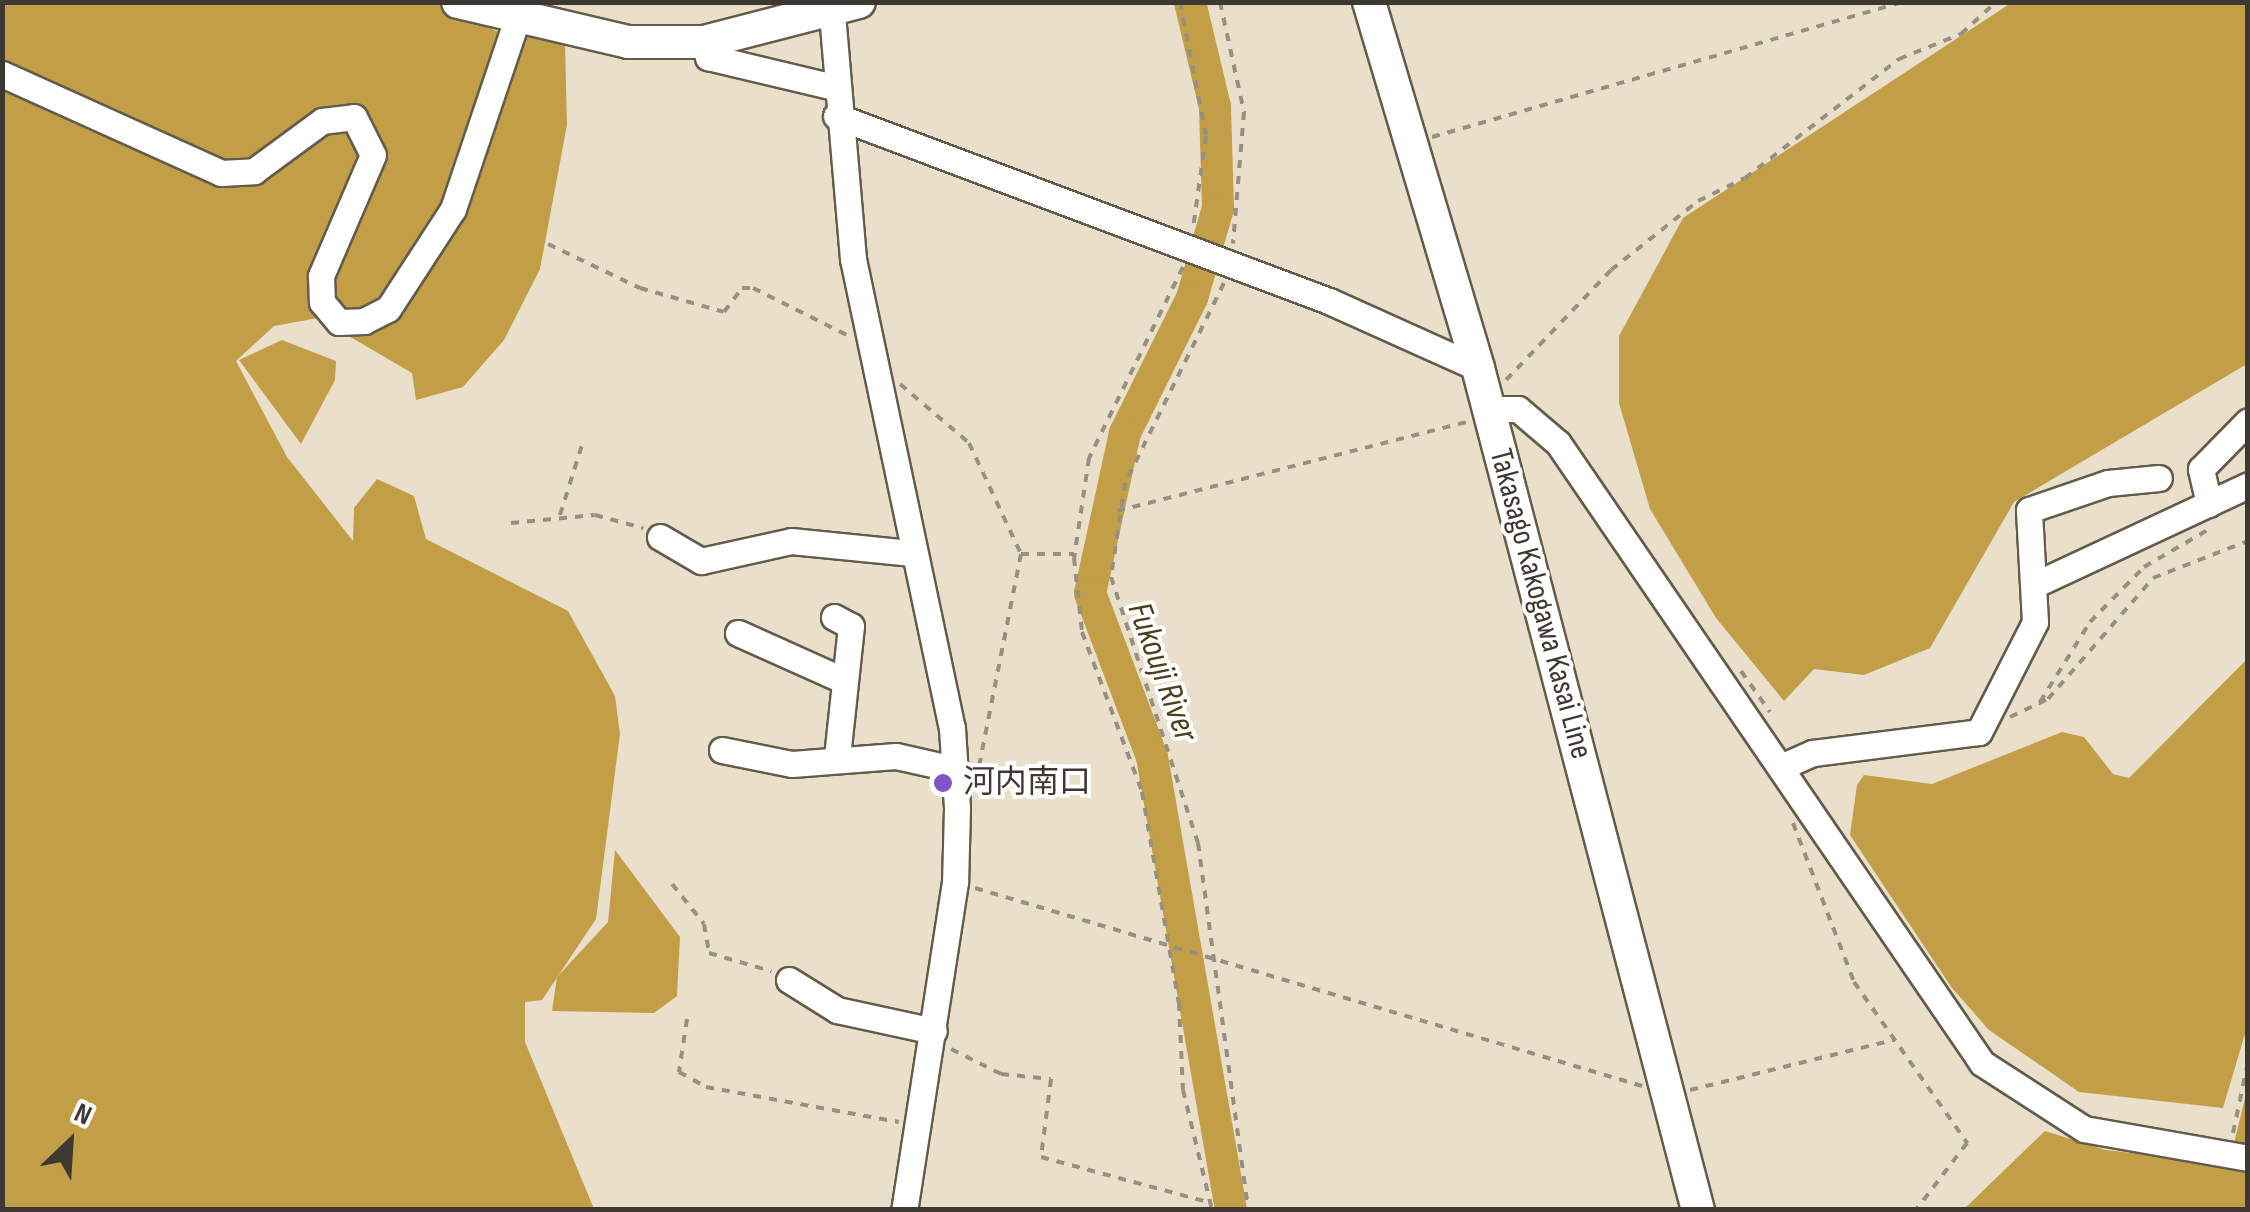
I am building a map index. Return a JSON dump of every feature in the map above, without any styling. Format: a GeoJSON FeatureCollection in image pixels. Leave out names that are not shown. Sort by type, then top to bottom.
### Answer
{"type":"FeatureCollection","features":[{"type":"Feature","properties":{"kind":"main road"},"geometry":{"type":"LineString","coordinates":[[458,2],[516,22],[628,42],[704,42],[840,5]]}},
{"type":"Feature","properties":{"kind":"main road","name":"Takasago Kakogawa Kasai Line"},"geometry":{"type":"LineString","coordinates":[[1368,2],[1486,396],[1698,1210]]}},
{"type":"Feature","properties":{"kind":"street"},"geometry":{"type":"LineString","coordinates":[[840,5],[834,87],[836,116],[871,340],[912,553],[962,774],[956,882],[904,1210]]}},
{"type":"Feature","properties":{"kind":"street"},"geometry":{"type":"LineString","coordinates":[[2,74],[203,171],[254,171],[322,121],[354,117],[373,155],[320,276],[322,302],[339,322],[364,321],[388,308],[453,209],[486,134],[516,22]]}},
{"type":"Feature","properties":{"kind":"street"},"geometry":{"type":"LineString","coordinates":[[704,42],[708,56],[834,87]]}},
{"type":"Feature","properties":{"kind":"street"},"geometry":{"type":"LineString","coordinates":[[836,116],[1189,249],[1518,409],[1558,443],[1982,1063],[2084,1129],[2238,1155]]}},
{"type":"Feature","properties":{"kind":"street"},"geometry":{"type":"LineString","coordinates":[[2211,515],[2201,469],[2248,421]]}},
{"type":"Feature","properties":{"kind":"street"},"geometry":{"type":"LineString","coordinates":[[1781,767],[1813,752],[1978,732],[2035,622],[2029,510],[2108,483],[2159,478]]}},
{"type":"Feature","properties":{"kind":"street"},"geometry":{"type":"LineString","coordinates":[[2034,585],[2211,515],[2248,485]]}},
{"type":"Feature","properties":{"kind":"street"},"geometry":{"type":"LineString","coordinates":[[660,536],[701,561],[790,542],[912,553]]}},
{"type":"Feature","properties":{"kind":"street"},"geometry":{"type":"LineString","coordinates":[[834,617],[850,626],[837,758]]}},
{"type":"Feature","properties":{"kind":"street"},"geometry":{"type":"LineString","coordinates":[[738,633],[845,681]]}},
{"type":"Feature","properties":{"kind":"street"},"geometry":{"type":"LineString","coordinates":[[722,750],[804,765],[837,758],[962,774]]}},
{"type":"Feature","properties":{"kind":"street"},"geometry":{"type":"LineString","coordinates":[[788,980],[836,1010],[933,1037]]}},
{"type":"Feature","properties":{"kind":"path"},"geometry":{"type":"LineString","coordinates":[[933,1037],[1001,1074],[1051,1080],[1041,1157],[1211,1206],[1183,1090],[1169,947],[1142,792],[1082,632],[1074,554],[1090,458],[1189,249],[1206,136],[1180,2]]}},
{"type":"Feature","properties":{"kind":"path"},"geometry":{"type":"LineString","coordinates":[[1220,2],[1244,112],[1227,266],[1117,511],[1111,577],[1120,625],[1183,780],[1217,961],[1248,1210]]}},
{"type":"Feature","properties":{"kind":"path"},"geometry":{"type":"LineString","coordinates":[[1410,144],[1903,2]]}},
{"type":"Feature","properties":{"kind":"path"},"geometry":{"type":"LineString","coordinates":[[1117,511],[1486,396],[1698,201],[1745,178],[1899,59],[1961,34],[1996,2]]}},
{"type":"Feature","properties":{"kind":"path"},"geometry":{"type":"LineString","coordinates":[[548,244],[640,288],[724,312],[742,288],[753,288],[871,340]]}},
{"type":"Feature","properties":{"kind":"path"},"geometry":{"type":"LineString","coordinates":[[878,376],[912,392],[969,443],[1020,554],[962,774]]}},
{"type":"Feature","properties":{"kind":"path"},"geometry":{"type":"LineString","coordinates":[[560,515],[582,446]]}},
{"type":"Feature","properties":{"kind":"path"},"geometry":{"type":"LineString","coordinates":[[511,523],[560,515],[631,522],[660,536]]}},
{"type":"Feature","properties":{"kind":"path"},"geometry":{"type":"LineString","coordinates":[[2040,702],[2090,622],[2144,567],[2211,515]]}},
{"type":"Feature","properties":{"kind":"path"},"geometry":{"type":"LineString","coordinates":[[1978,732],[2040,702],[2152,578],[2248,540]]}},
{"type":"Feature","properties":{"kind":"path"},"geometry":{"type":"LineString","coordinates":[[1020,554],[1074,554]]}},
{"type":"Feature","properties":{"kind":"path"},"geometry":{"type":"LineString","coordinates":[[1796,790],[1796,845],[1854,982],[1968,1148],[1916,1210]]}},
{"type":"Feature","properties":{"kind":"path"},"geometry":{"type":"LineString","coordinates":[[956,882],[1670,1095],[1894,1040]]}},
{"type":"Feature","properties":{"kind":"path"},"geometry":{"type":"LineString","coordinates":[[672,884],[704,924],[710,953],[788,980]]}},
{"type":"Feature","properties":{"kind":"path"},"geometry":{"type":"LineString","coordinates":[[687,1020],[680,1072],[706,1087],[918,1126]]}},
{"type":"Feature","properties":{"kind":"path"},"geometry":{"type":"LineString","coordinates":[[2238,1155],[2248,1062]]}},
{"type":"Feature","properties":{"kind":"shaded area"},"geometry":{"type":"Polygon","coordinates":[[[2,3],[436,3],[496,31],[565,43],[567,125],[540,269],[504,340],[463,387],[416,400],[412,373],[318,318],[274,326],[236,361],[287,457],[353,541],[354,508],[377,479],[414,496],[426,539],[568,611],[615,696],[620,734],[596,919],[542,1000],[525,1002],[525,1042],[594,1209],[3,1209],[2,3]]]}},
{"type":"Feature","properties":{"kind":"shaded area"},"geometry":{"type":"Polygon","coordinates":[[[2011,3],[2247,3],[2247,364],[2014,502],[1930,648],[1864,675],[1814,669],[1784,701],[1716,618],[1650,509],[1619,403],[1619,336],[1683,218],[2011,3]]]}},
{"type":"Feature","properties":{"kind":"shaded area"},"geometry":{"type":"Polygon","coordinates":[[[282,340],[336,361],[335,380],[301,444],[239,360],[282,340]]]}},
{"type":"Feature","properties":{"kind":"shaded area"},"geometry":{"type":"Polygon","coordinates":[[[2247,659],[2247,1027],[2223,1108],[2079,1092],[1989,1030],[1952,988],[1850,835],[1857,785],[1864,775],[1932,784],[2062,732],[2084,737],[2113,774],[2129,778],[2247,659]]]}},
{"type":"Feature","properties":{"kind":"shaded area"},"geometry":{"type":"Polygon","coordinates":[[[615,850],[680,937],[677,996],[654,1013],[552,1011],[557,977],[608,922],[615,850]]]}},
{"type":"Feature","properties":{"kind":"shaded area"},"geometry":{"type":"Polygon","coordinates":[[[2247,1090],[2247,1209],[1963,1210],[2045,1131],[2106,1150],[2229,1164],[2247,1090]]]}},
{"type":"Feature","properties":{"kind":"waterway","name":"Fukouji River"},"geometry":{"type":"LineString","coordinates":[[1190,2],[1215,107],[1218,208],[1192,298],[1125,433],[1090,593],[1152,757],[1231,1210]]}},
{"type":"Feature","properties":{"kind":"place","name":"河内南口"},"geometry":{"type":"Point","coordinates":[943,783]}}]}
